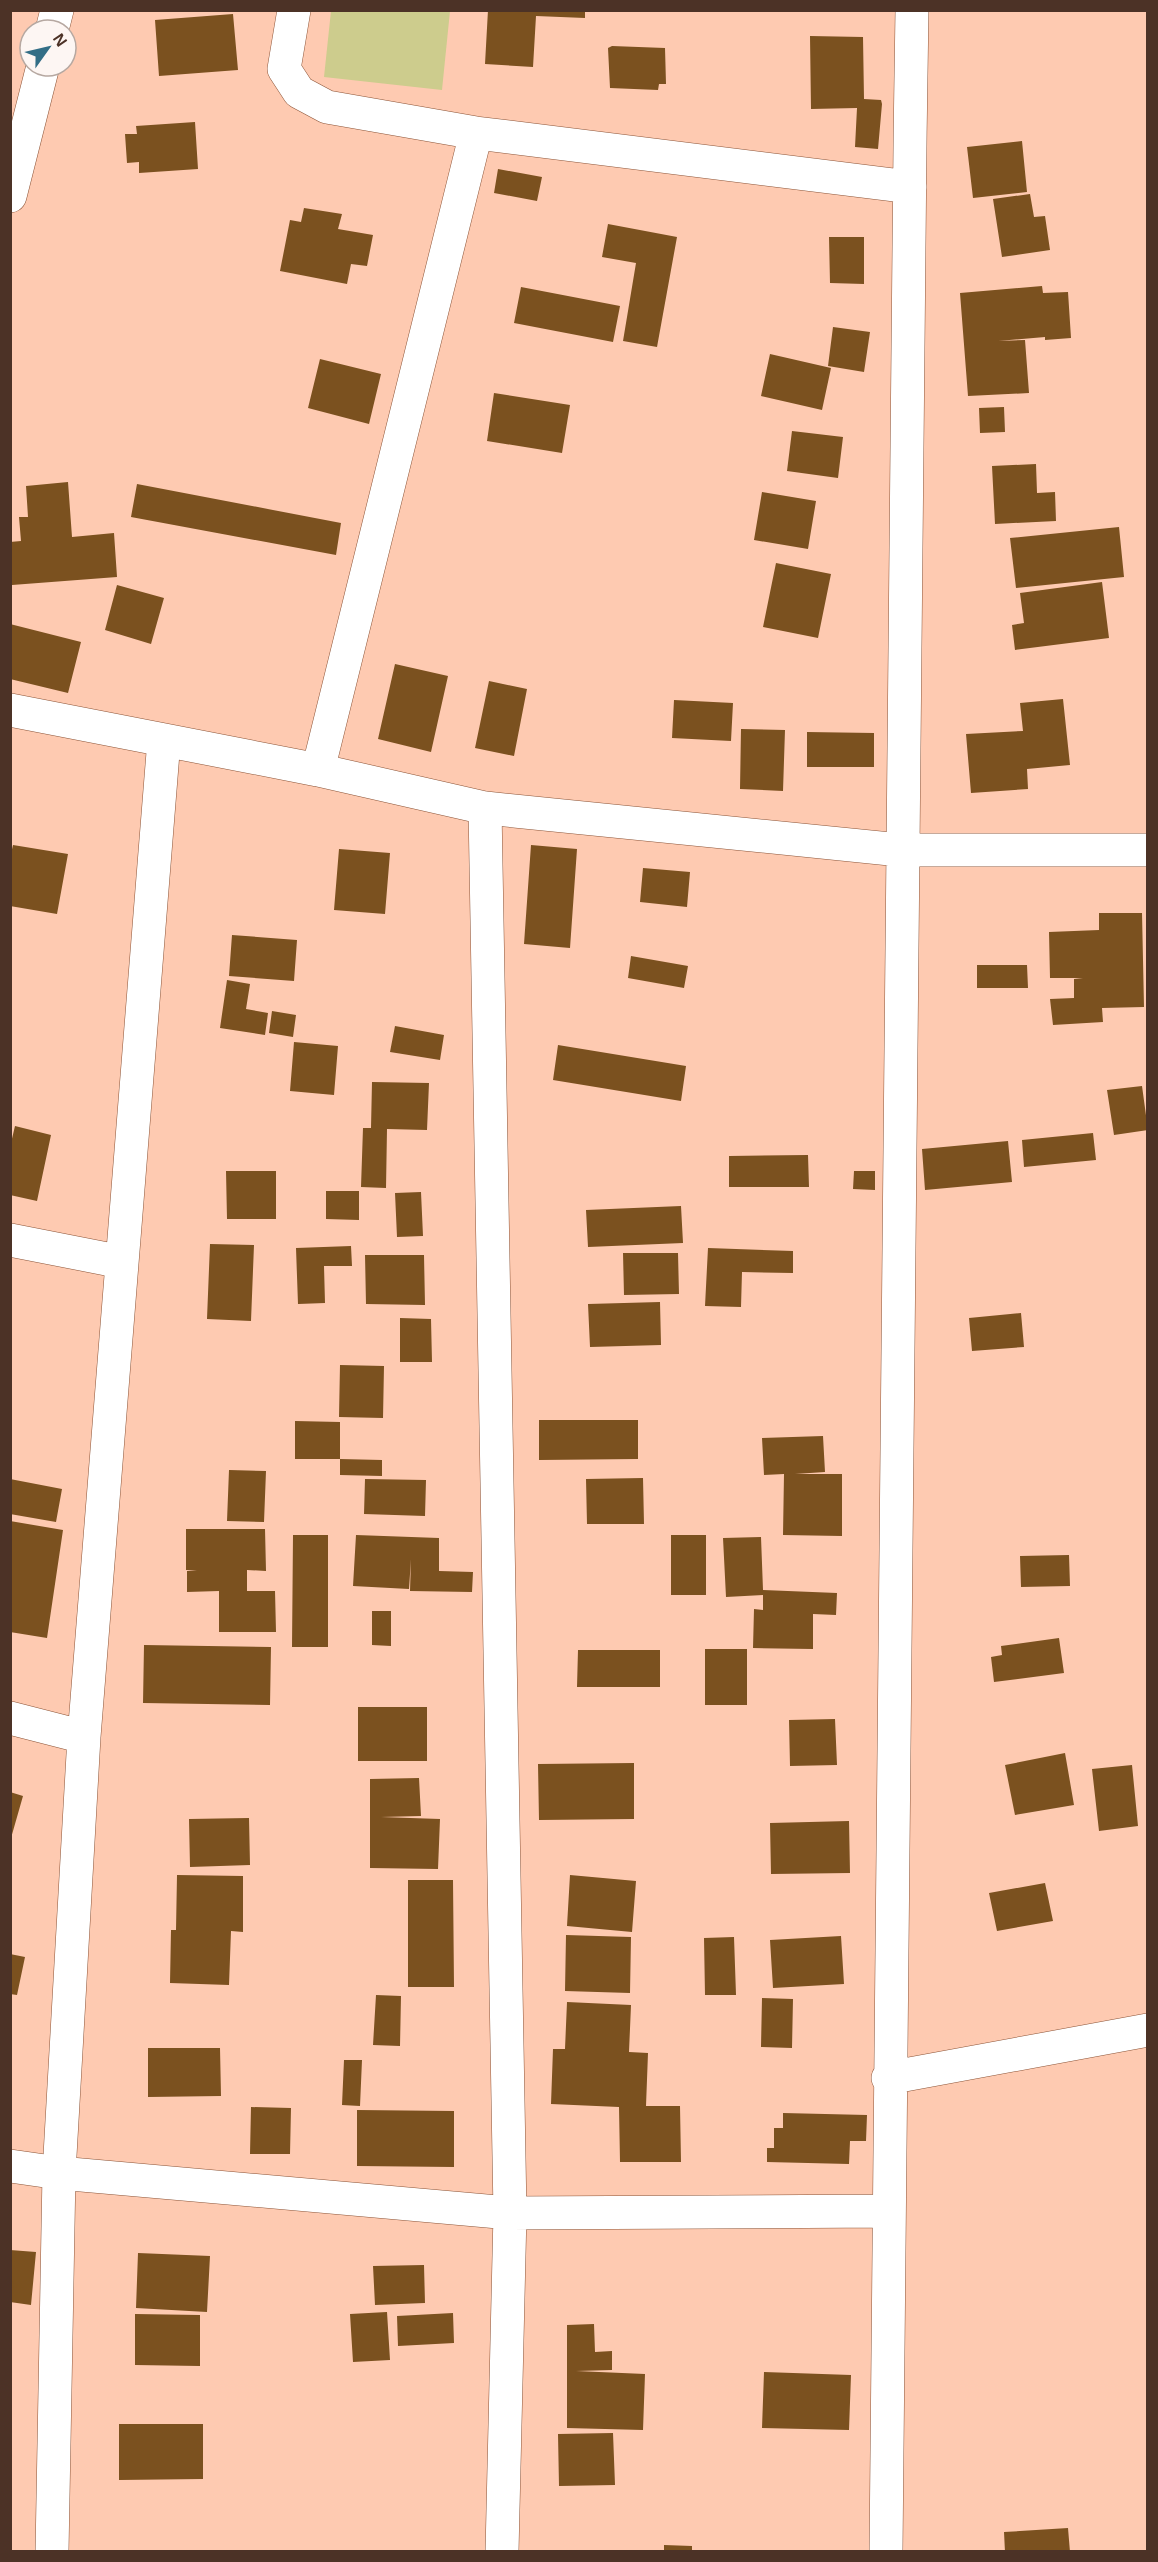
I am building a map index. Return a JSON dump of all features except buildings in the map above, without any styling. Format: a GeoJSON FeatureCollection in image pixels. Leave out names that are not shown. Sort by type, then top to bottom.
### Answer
{"type":"FeatureCollection","features":[{"type":"Feature","properties":{"kind":"street"},"geometry":{"type":"LineString","coordinates":[[294,10],[284,69],[299,92],[327,107],[476,133],[909,187]]}},
{"type":"Feature","properties":{"kind":"street"},"geometry":{"type":"LineString","coordinates":[[886,2552],[888,2078],[900,850],[912,10]]}},
{"type":"Feature","properties":{"kind":"street"},"geometry":{"type":"LineString","coordinates":[[10,196],[40,78]]}},
{"type":"Feature","properties":{"kind":"street"},"geometry":{"type":"LineString","coordinates":[[318,770],[476,133]]}},
{"type":"Feature","properties":{"kind":"street"},"geometry":{"type":"LineString","coordinates":[[10,710],[318,770],[485,808],[900,850],[1148,850]]}},
{"type":"Feature","properties":{"kind":"street"},"geometry":{"type":"LineString","coordinates":[[52,2552],[59,2173],[84,1737],[164,740]]}},
{"type":"Feature","properties":{"kind":"street"},"geometry":{"type":"LineString","coordinates":[[485,808],[510,2213],[502,2552]]}},
{"type":"Feature","properties":{"kind":"street"},"geometry":{"type":"LineString","coordinates":[[10,1240],[122,1262]]}},
{"type":"Feature","properties":{"kind":"street"},"geometry":{"type":"LineString","coordinates":[[10,1718],[84,1737]]}},
{"type":"Feature","properties":{"kind":"street"},"geometry":{"type":"LineString","coordinates":[[888,2078],[1148,2030]]}},
{"type":"Feature","properties":{"kind":"street"},"geometry":{"type":"LineString","coordinates":[[10,2166],[59,2173],[510,2213],[887,2211]]}},
{"type":"Feature","properties":{"kind":"shaded area"},"geometry":{"type":"Polygon","coordinates":[[[331,11],[450,11],[442,90],[324,77],[331,11]]]}}]}
